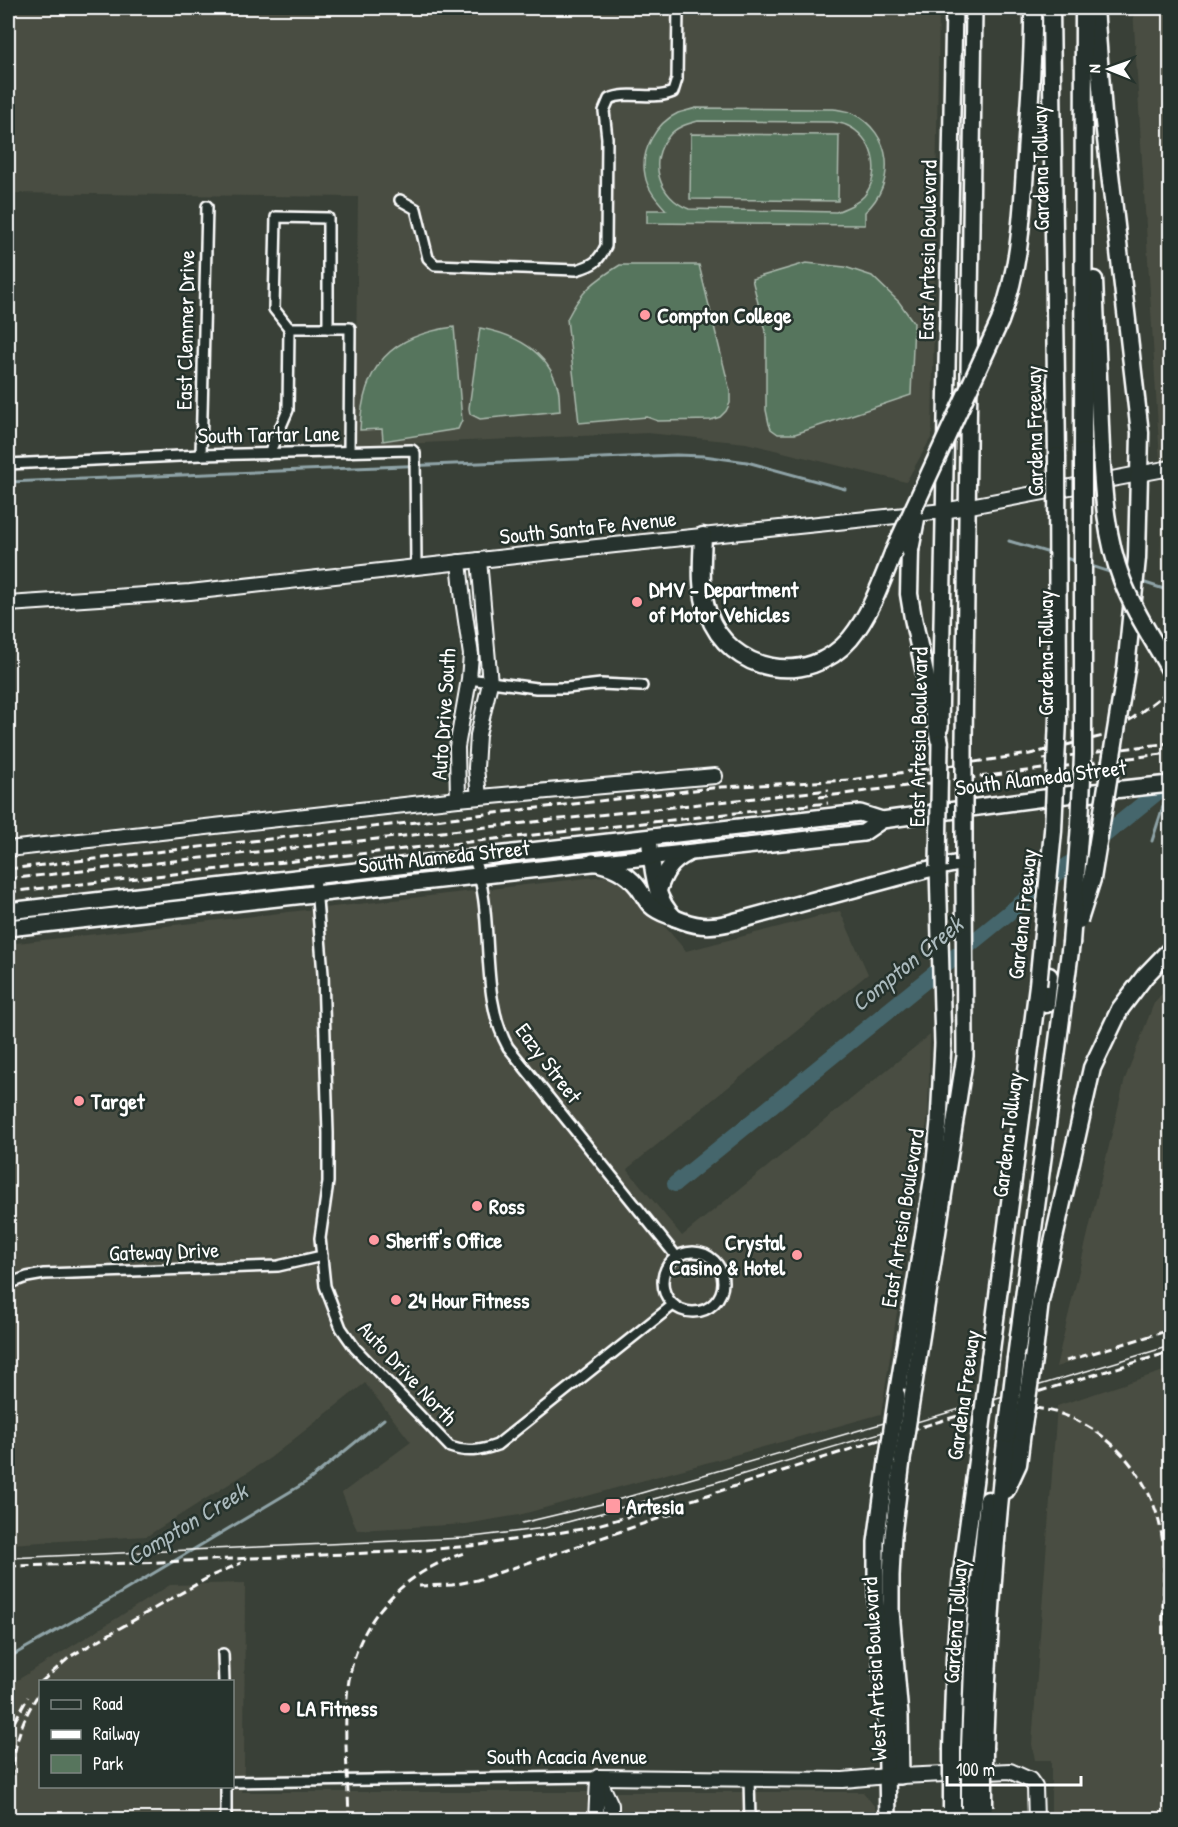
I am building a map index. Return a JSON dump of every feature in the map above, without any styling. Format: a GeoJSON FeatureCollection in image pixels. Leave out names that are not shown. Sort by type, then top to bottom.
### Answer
{"type":"FeatureCollection","features":[{"type":"Feature","properties":{"kind":"highway"},"geometry":{"type":"LineString","coordinates":[[703,536],[703,588],[708,612],[726,644],[741,655],[772,668],[801,667],[814,663],[840,649],[861,621],[1000,321],[1011,289],[1020,246],[1034,47],[1033,8]]}},
{"type":"Feature","properties":{"kind":"highway","name":"Gardena Freeway"},"geometry":{"type":"LineString","coordinates":[[1051,8],[1068,455],[1083,755],[1071,943],[1053,1074]]}},
{"type":"Feature","properties":{"kind":"highway","name":"Gardena Tollway"},"geometry":{"type":"LineString","coordinates":[[1061,8],[1068,455]]}},
{"type":"Feature","properties":{"kind":"highway","name":"Gardena Freeway"},"geometry":{"type":"LineString","coordinates":[[952,1814],[952,1748],[962,1572],[1001,1435],[1004,1359],[999,1293],[1044,981],[1058,729],[1084,120],[1084,8]]}},
{"type":"Feature","properties":{"kind":"highway"},"geometry":{"type":"LineString","coordinates":[[1071,943],[1092,879],[1126,669],[1137,558],[1141,475],[1137,393],[1102,113],[1095,8]]}},
{"type":"Feature","properties":{"kind":"highway"},"geometry":{"type":"LineString","coordinates":[[1084,120],[1106,518],[1118,570],[1170,670]]}},
{"type":"Feature","properties":{"kind":"highway"},"geometry":{"type":"LineString","coordinates":[[927,481],[915,522],[910,550],[909,594],[940,743]]}},
{"type":"Feature","properties":{"kind":"highway"},"geometry":{"type":"LineString","coordinates":[[977,1813],[977,1747],[998,1507],[1018,1464],[1001,1435],[1034,1353],[1040,1301],[1092,1068],[1120,1009],[1145,976],[1170,950]]}},
{"type":"Feature","properties":{"kind":"highway","name":"Gardena Tollway"},"geometry":{"type":"LineString","coordinates":[[1004,1359],[1042,1091],[1053,1074]]}},
{"type":"Feature","properties":{"kind":"highway","name":"Gardena Freeway"},"geometry":{"type":"LineString","coordinates":[[1001,1435],[1004,1359]]}},
{"type":"Feature","properties":{"kind":"highway","name":"Gardena Tollway"},"geometry":{"type":"LineString","coordinates":[[977,1747],[974,1640],[979,1573],[1001,1435]]}},
{"type":"Feature","properties":{"kind":"main road","name":"East Artesia Boulevard"},"geometry":{"type":"LineString","coordinates":[[944,1151],[943,1044],[932,868],[940,743],[954,8]]}},
{"type":"Feature","properties":{"kind":"main road","name":"East Artesia Boulevard"},"geometry":{"type":"LineString","coordinates":[[895,1461],[897,1395],[918,1313],[944,1151],[965,1056],[964,740],[974,8]]}},
{"type":"Feature","properties":{"kind":"main road"},"geometry":{"type":"LineString","coordinates":[[952,140],[972,140]]}},
{"type":"Feature","properties":{"kind":"main road","name":"South Alameda Street"},"geometry":{"type":"LineString","coordinates":[[8,910],[861,813],[882,820],[1066,795],[1170,784]]}},
{"type":"Feature","properties":{"kind":"main road","name":"South Alameda Street"},"geometry":{"type":"LineString","coordinates":[[8,928],[863,833],[882,820]]}},
{"type":"Feature","properties":{"kind":"main road"},"geometry":{"type":"LineString","coordinates":[[648,837],[658,892],[668,911],[675,918]]}},
{"type":"Feature","properties":{"kind":"main road"},"geometry":{"type":"LineString","coordinates":[[658,892],[669,868],[677,859],[692,851]]}},
{"type":"Feature","properties":{"kind":"main road"},"geometry":{"type":"LineString","coordinates":[[593,862],[611,866],[625,874],[657,912],[694,925],[717,926],[932,868],[963,862]]}},
{"type":"Feature","properties":{"kind":"main road","name":"East Artesia Boulevard"},"geometry":{"type":"LineString","coordinates":[[895,1461],[913,1390],[918,1313]]}},
{"type":"Feature","properties":{"kind":"main road","name":"West Artesia Boulevard"},"geometry":{"type":"LineString","coordinates":[[888,1820],[894,1776],[886,1720],[876,1600],[876,1542],[895,1461]]}},
{"type":"Feature","properties":{"kind":"street"},"geometry":{"type":"LineString","coordinates":[[400,200],[416,209],[428,258],[435,265],[576,270],[590,266],[599,259],[606,246],[607,138],[604,111],[609,99],[617,96],[664,96],[674,92],[677,79],[678,8]]}},
{"type":"Feature","properties":{"kind":"street","name":"East Clemmer Drive"},"geometry":{"type":"LineString","coordinates":[[201,455],[207,206]]}},
{"type":"Feature","properties":{"kind":"street"},"geometry":{"type":"LineString","coordinates":[[269,454],[288,410],[289,328],[274,309],[276,217],[328,218],[328,328]]}},
{"type":"Feature","properties":{"kind":"street"},"geometry":{"type":"LineString","coordinates":[[289,328],[350,328],[349,452]]}},
{"type":"Feature","properties":{"kind":"street","name":"South Tartar Lane"},"geometry":{"type":"LineString","coordinates":[[8,464],[201,455],[412,450],[415,453],[416,477],[416,567]]}},
{"type":"Feature","properties":{"kind":"street","name":"South Santa Fe Avenue"},"geometry":{"type":"LineString","coordinates":[[8,604],[190,592],[944,511],[1170,468]]}},
{"type":"Feature","properties":{"kind":"street","name":"Auto Drive South"},"geometry":{"type":"LineString","coordinates":[[479,560],[490,683],[478,735],[476,768],[479,797]]}},
{"type":"Feature","properties":{"kind":"street","name":"Auto Drive South"},"geometry":{"type":"LineString","coordinates":[[458,799],[457,747],[471,655],[459,562]]}},
{"type":"Feature","properties":{"kind":"street"},"geometry":{"type":"LineString","coordinates":[[469,680],[536,688],[566,688],[601,684],[642,686]]}},
{"type":"Feature","properties":{"kind":"street"},"geometry":{"type":"LineString","coordinates":[[8,849],[458,799],[715,776]]}},
{"type":"Feature","properties":{"kind":"street","name":"Eazy Street"},"geometry":{"type":"LineString","coordinates":[[473,857],[480,874],[489,966],[496,1016],[502,1036],[508,1047],[676,1256]]}},
{"type":"Feature","properties":{"kind":"street","name":"Auto Drive North"},"geometry":{"type":"LineString","coordinates":[[315,875],[323,974],[328,1133],[328,1182],[320,1238],[325,1286],[332,1309],[341,1328],[355,1348],[450,1447],[462,1451],[482,1450],[497,1445],[673,1305]]}},
{"type":"Feature","properties":{"kind":"street"},"geometry":{"type":"LineString","coordinates":[[693,1252],[711,1257],[722,1273],[723,1286],[718,1299],[703,1311],[690,1313],[673,1305],[666,1296],[662,1280],[668,1264],[676,1256],[693,1252]]}},
{"type":"Feature","properties":{"kind":"street","name":"Gateway Drive"},"geometry":{"type":"LineString","coordinates":[[8,1284],[44,1274],[278,1266],[322,1256]]}},
{"type":"Feature","properties":{"kind":"street"},"geometry":{"type":"LineString","coordinates":[[223,1654],[224,1680]]}},
{"type":"Feature","properties":{"kind":"street","name":"West Artesia Boulevard"},"geometry":{"type":"LineString","coordinates":[[894,1776],[1010,1771],[1033,1783],[1036,1820]]}},
{"type":"Feature","properties":{"kind":"street","name":"South Acacia Avenue"},"geometry":{"type":"LineString","coordinates":[[234,1782],[598,1778],[843,1780],[894,1776]]}},
{"type":"Feature","properties":{"kind":"street"},"geometry":{"type":"LineString","coordinates":[[596,1820],[598,1778]]}},
{"type":"Feature","properties":{"kind":"street"},"geometry":{"type":"LineString","coordinates":[[598,1778],[611,1805],[611,1820]]}},
{"type":"Feature","properties":{"kind":"street"},"geometry":{"type":"LineString","coordinates":[[749,1778],[750,1820]]}},
{"type":"Feature","properties":{"kind":"street"},"geometry":{"type":"LineString","coordinates":[[226,1788],[226,1820]]}},
{"type":"Feature","properties":{"kind":"shaded area","name":"Compton College"},"geometry":{"type":"Polygon","coordinates":[[[8,8],[939,8],[932,436],[906,482],[746,443],[648,433],[355,446],[358,197],[8,193],[8,8]]]}},
{"type":"Feature","properties":{"kind":"shaded area"},"geometry":{"type":"Polygon","coordinates":[[[1133,8],[1170,8],[1170,575],[1160,571],[1162,494],[1133,8]]]}},
{"type":"Feature","properties":{"kind":"shaded area"},"geometry":{"type":"Polygon","coordinates":[[[605,876],[631,888],[686,951],[840,911],[868,974],[627,1169],[682,1236],[930,1035],[928,1115],[881,1414],[519,1515],[466,1524],[357,1530],[342,1493],[411,1442],[365,1383],[270,1458],[147,1536],[8,1544],[8,944],[605,876]]]}},
{"type":"Feature","properties":{"kind":"shaded area"},"geometry":{"type":"Polygon","coordinates":[[[1170,984],[1170,1328],[1056,1367],[1125,1079],[1154,1003],[1170,984]]]}},
{"type":"Feature","properties":{"kind":"shaded area"},"geometry":{"type":"Polygon","coordinates":[[[1170,1369],[1170,1819],[1051,1819],[1051,1760],[1035,1760],[1032,1744],[1057,1406],[1170,1369]]]}},
{"type":"Feature","properties":{"kind":"shaded area"},"geometry":{"type":"Polygon","coordinates":[[[245,1583],[242,1792],[863,1792],[875,1807],[877,1819],[8,1820],[8,1686],[170,1585],[245,1583]]]}},
{"type":"Feature","properties":{"kind":"green space"},"geometry":{"type":"Polygon","coordinates":[[[696,108],[834,109],[852,113],[866,122],[883,145],[886,173],[875,200],[865,212],[865,225],[647,223],[647,210],[666,210],[653,194],[646,180],[644,166],[647,147],[657,131],[670,118],[696,108]],[[698,121],[690,123],[675,130],[662,146],[658,167],[660,178],[670,196],[689,209],[836,212],[855,204],[864,196],[870,187],[874,166],[869,146],[863,138],[846,125],[832,122],[698,121]]]}},
{"type":"Feature","properties":{"kind":"green space"},"geometry":{"type":"Polygon","coordinates":[[[691,134],[839,135],[838,201],[690,199],[691,134]]]}},
{"type":"Feature","properties":{"kind":"green space"},"geometry":{"type":"Polygon","coordinates":[[[806,263],[845,267],[872,276],[899,302],[914,323],[911,395],[795,434],[778,434],[771,429],[766,410],[766,335],[752,279],[806,263]]]}},
{"type":"Feature","properties":{"kind":"green space"},"geometry":{"type":"Polygon","coordinates":[[[620,265],[699,265],[730,391],[730,403],[720,417],[711,420],[658,421],[647,417],[579,423],[567,319],[589,288],[620,265]]]}},
{"type":"Feature","properties":{"kind":"green space"},"geometry":{"type":"Polygon","coordinates":[[[454,327],[462,420],[458,429],[383,441],[382,429],[360,430],[367,388],[374,371],[384,358],[397,346],[413,337],[454,327]]]}},
{"type":"Feature","properties":{"kind":"green space"},"geometry":{"type":"Polygon","coordinates":[[[480,328],[517,340],[538,354],[553,375],[559,391],[560,411],[480,419],[470,414],[480,328]]]}},
{"type":"Feature","properties":{"kind":"waterway"},"geometry":{"type":"LineString","coordinates":[[8,482],[676,455],[747,462],[845,489]]}},
{"type":"Feature","properties":{"kind":"waterway"},"geometry":{"type":"LineString","coordinates":[[1009,541],[1053,554]]}},
{"type":"Feature","properties":{"kind":"waterway"},"geometry":{"type":"LineString","coordinates":[[1062,557],[1079,562]]}},
{"type":"Feature","properties":{"kind":"waterway"},"geometry":{"type":"LineString","coordinates":[[1088,565],[1113,573]]}},
{"type":"Feature","properties":{"kind":"waterway"},"geometry":{"type":"LineString","coordinates":[[1139,581],[1170,591]]}},
{"type":"Feature","properties":{"kind":"waterway","name":"Compton Creek"},"geometry":{"type":"LineString","coordinates":[[675,1184],[1170,782]]}},
{"type":"Feature","properties":{"kind":"waterway"},"geometry":{"type":"LineString","coordinates":[[1152,841],[1169,788]]}},
{"type":"Feature","properties":{"kind":"waterway","name":"Compton Creek"},"geometry":{"type":"LineString","coordinates":[[8,1658],[308,1481],[384,1419]]}},
{"type":"Feature","properties":{"kind":"tram line"},"geometry":{"type":"LineString","coordinates":[[8,1558],[464,1538],[545,1528],[717,1482],[1170,1346]]}},
{"type":"Feature","properties":{"kind":"tram line"},"geometry":{"type":"LineString","coordinates":[[522,1523],[610,1502],[884,1423]]}},
{"type":"Feature","properties":{"kind":"railway"},"geometry":{"type":"LineString","coordinates":[[8,869],[721,787],[850,780],[1030,754],[1103,736],[1133,718],[1170,690]]}},
{"type":"Feature","properties":{"kind":"railway"},"geometry":{"type":"LineString","coordinates":[[1043,759],[1170,743]]}},
{"type":"Feature","properties":{"kind":"railway"},"geometry":{"type":"LineString","coordinates":[[819,797],[1170,753]]}},
{"type":"Feature","properties":{"kind":"railway"},"geometry":{"type":"LineString","coordinates":[[8,879],[829,790]]}},
{"type":"Feature","properties":{"kind":"railway"},"geometry":{"type":"LineString","coordinates":[[8,892],[828,803]]}},
{"type":"Feature","properties":{"kind":"railway"},"geometry":{"type":"LineString","coordinates":[[1066,1361],[1170,1330]]}},
{"type":"Feature","properties":{"kind":"railway"},"geometry":{"type":"LineString","coordinates":[[8,1566],[139,1563],[414,1551],[480,1545],[582,1529],[695,1499],[901,1433],[1170,1352]]}},
{"type":"Feature","properties":{"kind":"railway"},"geometry":{"type":"LineString","coordinates":[[1007,1406],[1048,1410],[1081,1423],[1100,1434],[1117,1449],[1143,1483],[1153,1503],[1163,1545],[1163,1635],[1170,1687]]}},
{"type":"Feature","properties":{"kind":"railway"},"geometry":{"type":"LineString","coordinates":[[419,1586],[452,1585],[477,1580],[675,1513]]}},
{"type":"Feature","properties":{"kind":"railway"},"geometry":{"type":"LineString","coordinates":[[349,1820],[346,1736],[348,1687],[361,1641],[372,1621],[402,1587],[421,1573],[464,1553]]}},
{"type":"Feature","properties":{"kind":"railway"},"geometry":{"type":"LineString","coordinates":[[43,1680],[71,1656],[211,1576],[241,1563]]}},
{"type":"Feature","properties":{"kind":"railway"},"geometry":{"type":"LineString","coordinates":[[11,1820],[11,1785],[18,1738],[30,1707],[39,1694]]}},
{"type":"Feature","properties":{"kind":"railway"},"geometry":{"type":"LineString","coordinates":[[8,1733],[28,1697]]}},
{"type":"Feature","properties":{"kind":"place","name":"Compton College"},"geometry":{"type":"Point","coordinates":[645,315]}},
{"type":"Feature","properties":{"kind":"place","name":"DMV - Department of Motor Vehicles"},"geometry":{"type":"Point","coordinates":[637,602]}},
{"type":"Feature","properties":{"kind":"place","name":"Target"},"geometry":{"type":"Point","coordinates":[79,1101]}},
{"type":"Feature","properties":{"kind":"place","name":"Ross"},"geometry":{"type":"Point","coordinates":[477,1206]}},
{"type":"Feature","properties":{"kind":"place","name":"Sheriff's Office"},"geometry":{"type":"Point","coordinates":[374,1240]}},
{"type":"Feature","properties":{"kind":"place","name":"Crystal Casino & Hotel"},"geometry":{"type":"Point","coordinates":[797,1255]}},
{"type":"Feature","properties":{"kind":"place","name":"24 Hour Fitness"},"geometry":{"type":"Point","coordinates":[396,1300]}},
{"type":"Feature","properties":{"kind":"place","name":"Artesia"},"geometry":{"type":"Point","coordinates":[613,1506]}},
{"type":"Feature","properties":{"kind":"place","name":"LA Fitness"},"geometry":{"type":"Point","coordinates":[285,1708]}}]}
